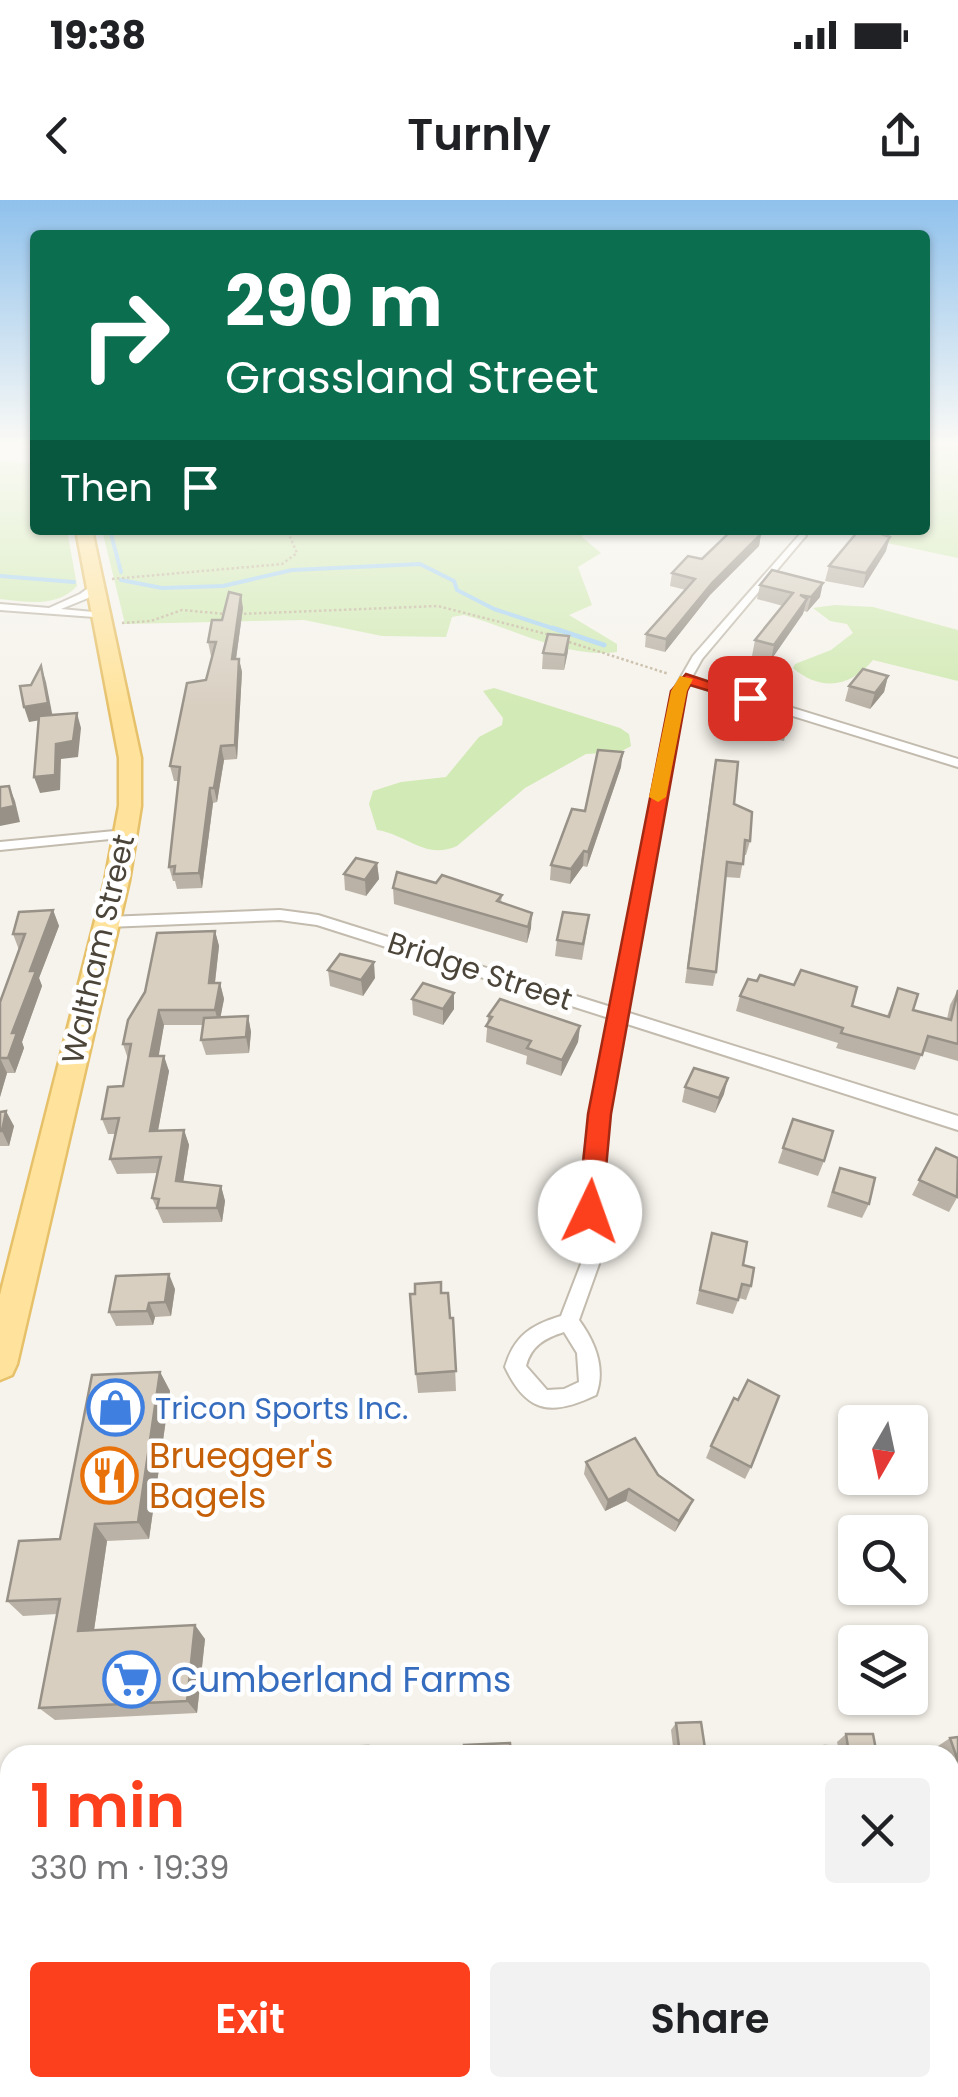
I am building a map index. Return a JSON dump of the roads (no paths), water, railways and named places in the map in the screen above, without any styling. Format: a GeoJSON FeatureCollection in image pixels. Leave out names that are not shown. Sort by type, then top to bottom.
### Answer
{"type":"FeatureCollection","features":[{"type":"Feature","properties":{"kind":"main road","name":"Waltham Street"},"geometry":{"type":"LineString","coordinates":[[0,1364],[125,834],[130,758],[109,615],[96,582],[85,535]]}},
{"type":"Feature","properties":{"kind":"street"},"geometry":{"type":"LineString","coordinates":[[568,1322],[590,1264],[589,1189],[666,748],[686,678],[698,658],[801,536]]}},
{"type":"Feature","properties":{"kind":"street"},"geometry":{"type":"LineString","coordinates":[[35,610],[75,601],[96,582]]}},
{"type":"Feature","properties":{"kind":"street"},"geometry":{"type":"LineString","coordinates":[[0,608],[109,615]]}},
{"type":"Feature","properties":{"kind":"street"},"geometry":{"type":"LineString","coordinates":[[686,678],[958,762]]}},
{"type":"Feature","properties":{"kind":"street"},"geometry":{"type":"LineString","coordinates":[[0,846],[125,834]]}},
{"type":"Feature","properties":{"kind":"street","name":"Bridge Street"},"geometry":{"type":"LineString","coordinates":[[107,922],[280,915],[318,920],[958,1124]]}},
{"type":"Feature","properties":{"kind":"street"},"geometry":{"type":"LineString","coordinates":[[568,1322],[582,1339],[592,1366],[588,1388],[563,1402],[542,1399],[528,1389],[515,1367],[518,1352],[540,1331],[568,1322]]}},
{"type":"Feature","properties":{"kind":"waterway"},"geometry":{"type":"LineString","coordinates":[[111,535],[121,572]]}},
{"type":"Feature","properties":{"kind":"waterway"},"geometry":{"type":"LineString","coordinates":[[121,580],[162,588],[223,586],[292,570],[420,564],[454,581],[457,590],[494,609],[561,631]]}},
{"type":"Feature","properties":{"kind":"waterway"},"geometry":{"type":"LineString","coordinates":[[0,576],[74,582]]}},
{"type":"Feature","properties":{"kind":"waterway"},"geometry":{"type":"LineString","coordinates":[[553,628],[604,645]]}},
{"type":"Feature","properties":{"kind":"place","name":"Tricon Sports Inc."},"geometry":{"type":"Point","coordinates":[116,1408]}},
{"type":"Feature","properties":{"kind":"place","name":"Bruegger's Bagels"},"geometry":{"type":"Point","coordinates":[110,1475]}},
{"type":"Feature","properties":{"kind":"place","name":"Cumberland Farms"},"geometry":{"type":"Point","coordinates":[132,1679]}}]}
